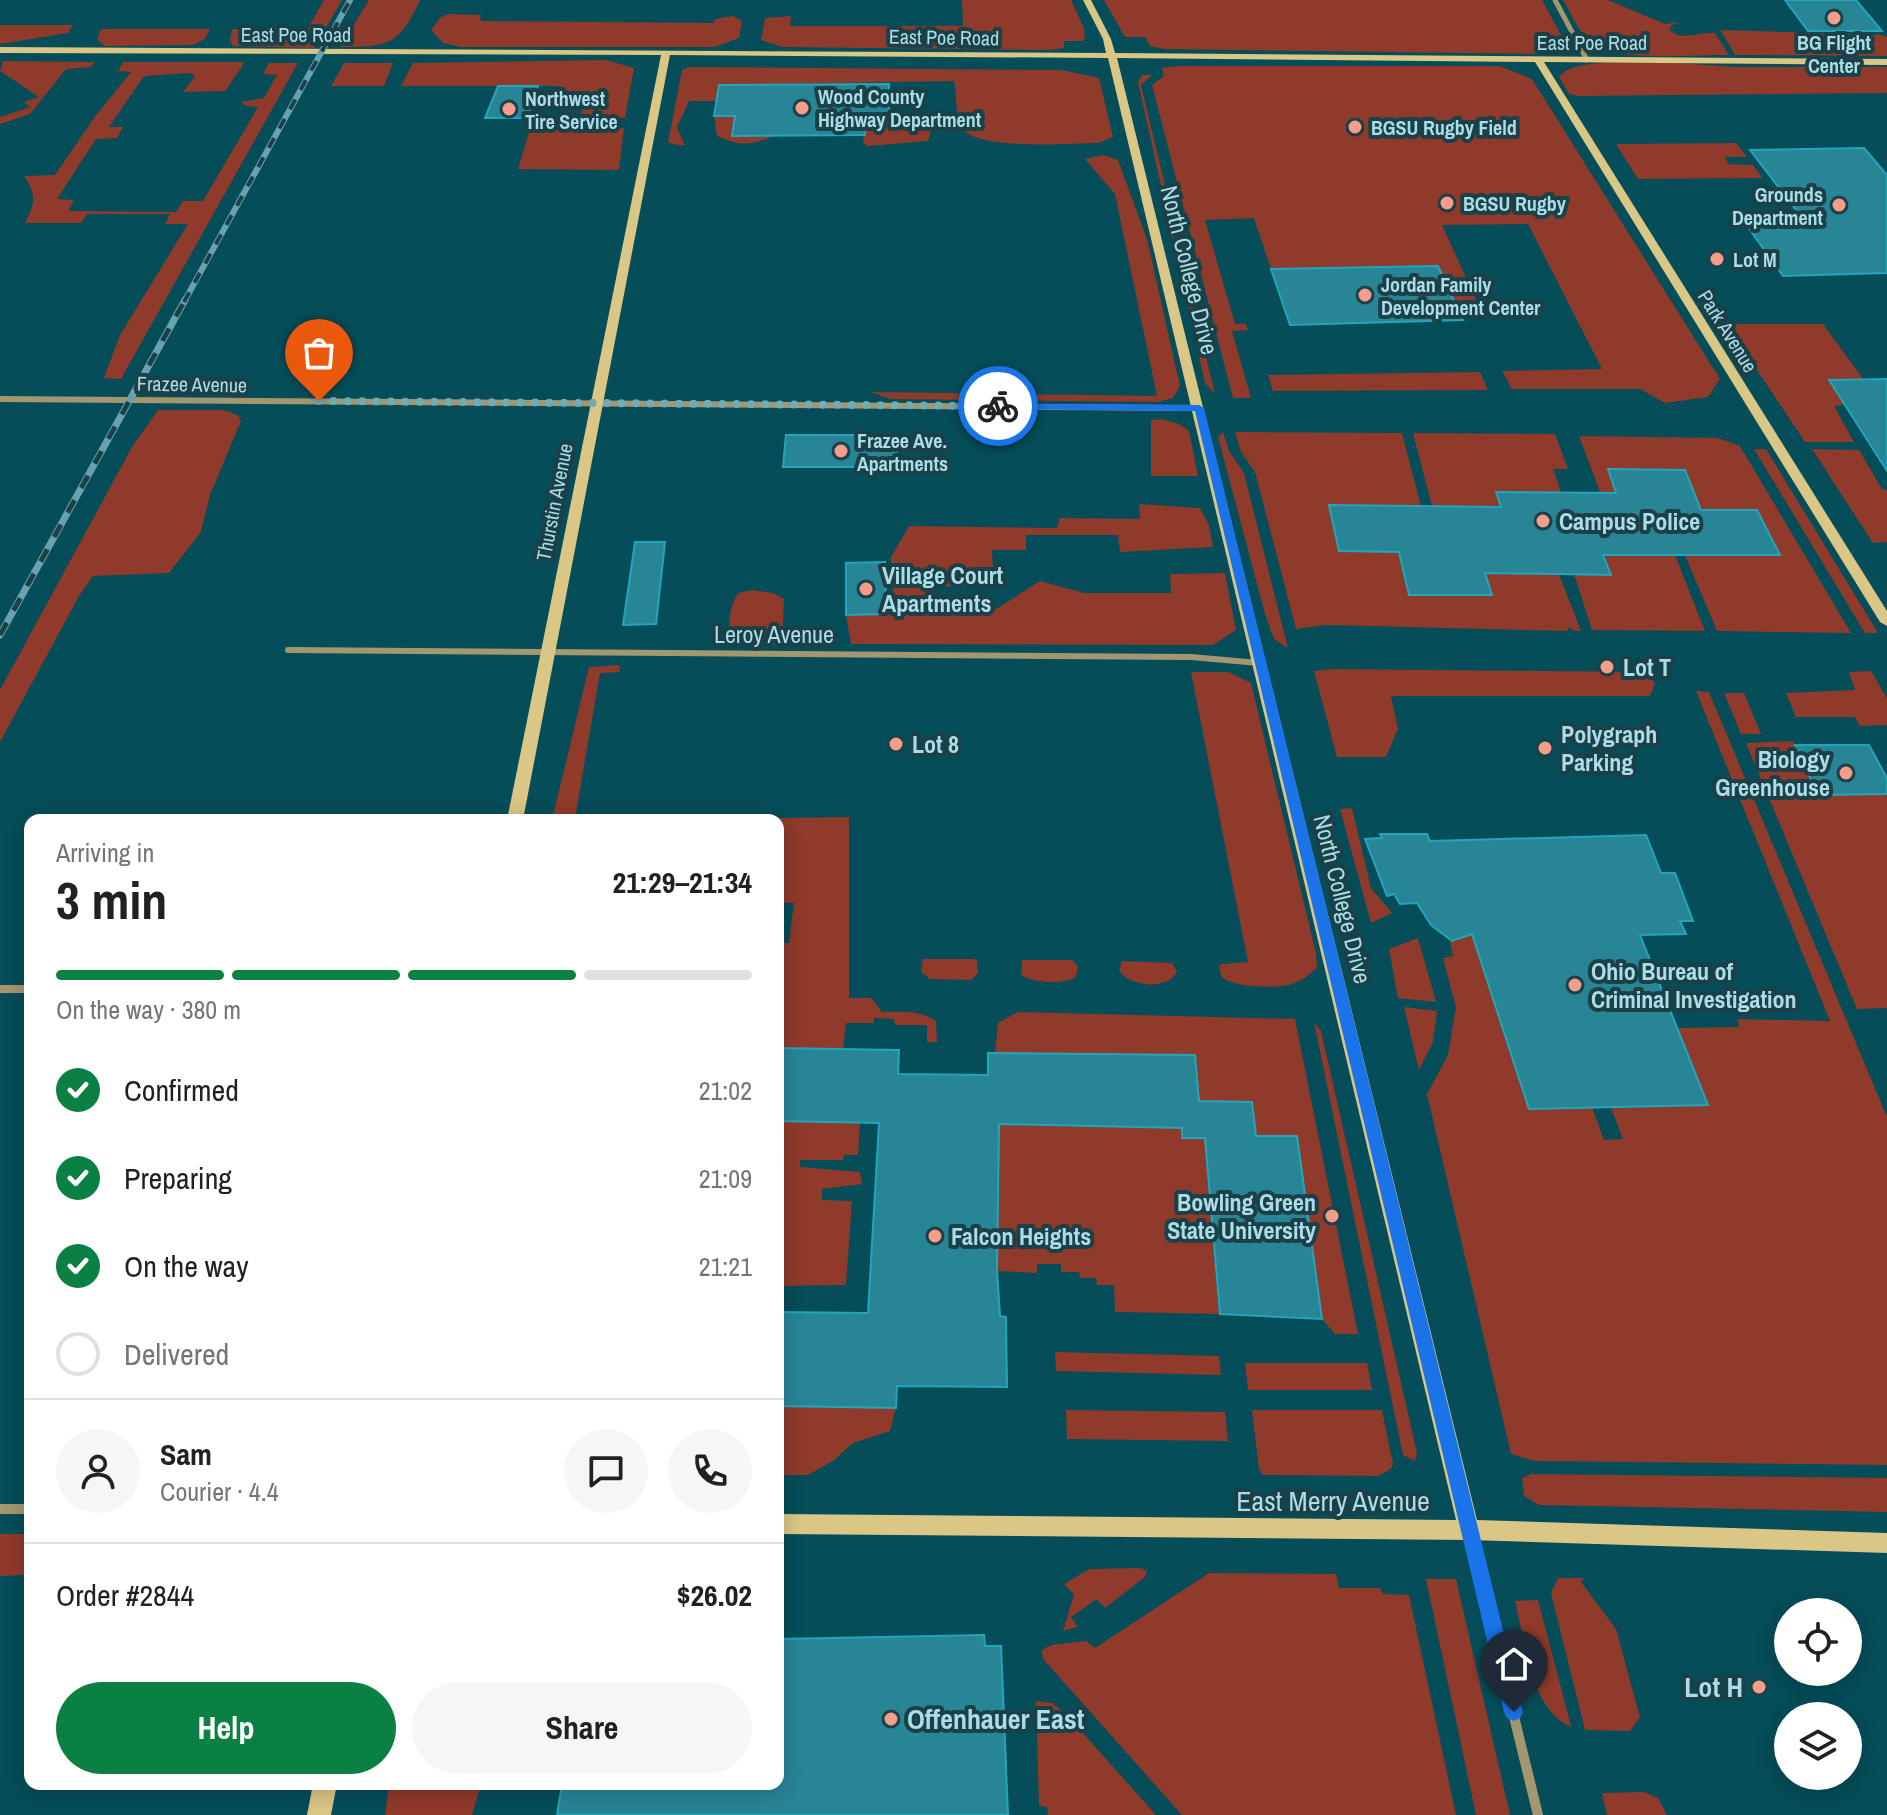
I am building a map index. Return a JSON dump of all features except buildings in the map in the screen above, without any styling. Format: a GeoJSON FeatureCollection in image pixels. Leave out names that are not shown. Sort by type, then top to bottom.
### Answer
{"type":"FeatureCollection","features":[{"type":"Feature","properties":{"kind":"street","name":"North College Drive"},"geometry":{"type":"LineString","coordinates":[[1087,0],[1112,56],[1538,1815]]}},
{"type":"Feature","properties":{"kind":"street"},"geometry":{"type":"LineString","coordinates":[[1555,0],[1587,60]]}},
{"type":"Feature","properties":{"kind":"street","name":"East Poe Road"},"geometry":{"type":"LineString","coordinates":[[0,50],[1887,62]]}},
{"type":"Feature","properties":{"kind":"street","name":"Thurstin Avenue"},"geometry":{"type":"LineString","coordinates":[[516,814],[666,52]]}},
{"type":"Feature","properties":{"kind":"street","name":"Park Avenue"},"geometry":{"type":"LineString","coordinates":[[1538,59],[1887,622]]}},
{"type":"Feature","properties":{"kind":"street","name":"Frazee Avenue"},"geometry":{"type":"LineString","coordinates":[[0,399],[1199,408]]}},
{"type":"Feature","properties":{"kind":"street","name":"Leroy Avenue"},"geometry":{"type":"LineString","coordinates":[[288,650],[1191,657],[1259,663]]}},
{"type":"Feature","properties":{"kind":"street"},"geometry":{"type":"LineString","coordinates":[[0,989],[24,989]]}},
{"type":"Feature","properties":{"kind":"street"},"geometry":{"type":"LineString","coordinates":[[0,1509],[24,1509]]}},
{"type":"Feature","properties":{"kind":"street","name":"East Merry Avenue"},"geometry":{"type":"LineString","coordinates":[[784,1524],[1469,1530],[1887,1543]]}},
{"type":"Feature","properties":{"kind":"street"},"geometry":{"type":"LineString","coordinates":[[319,1815],[324,1790]]}},
{"type":"Feature","properties":{"kind":"shaded area"},"geometry":{"type":"Polygon","coordinates":[[[324,0],[342,0],[314,48],[233,46],[230,41],[232,29],[307,30],[324,0]]]}},
{"type":"Feature","properties":{"kind":"shaded area"},"geometry":{"type":"Polygon","coordinates":[[[369,0],[420,0],[406,26],[390,40],[370,46],[340,47],[369,0]]]}},
{"type":"Feature","properties":{"kind":"shaded area"},"geometry":{"type":"Polygon","coordinates":[[[962,0],[1071,0],[1084,28],[1085,38],[1082,41],[1064,41],[1064,48],[1049,50],[782,47],[761,40],[765,18],[791,16],[790,26],[963,26],[962,0]]]}},
{"type":"Feature","properties":{"kind":"shaded area"},"geometry":{"type":"Polygon","coordinates":[[[1104,0],[1542,0],[1567,46],[1562,51],[1545,54],[1164,49],[1150,46],[1145,37],[1125,37],[1104,0]]]}},
{"type":"Feature","properties":{"kind":"shaded area"},"geometry":{"type":"Polygon","coordinates":[[[1563,0],[1608,0],[1665,24],[1682,22],[1672,25],[1669,30],[1686,36],[1715,33],[1729,55],[1657,56],[1603,49],[1587,39],[1563,0]]]}},
{"type":"Feature","properties":{"kind":"shaded area"},"geometry":{"type":"Polygon","coordinates":[[[448,14],[481,15],[480,21],[714,23],[715,19],[733,16],[742,21],[739,38],[715,47],[461,47],[443,43],[431,30],[440,18],[448,14]]]}},
{"type":"Feature","properties":{"kind":"shaded area"},"geometry":{"type":"Polygon","coordinates":[[[0,25],[73,25],[68,33],[0,44],[0,25]]]}},
{"type":"Feature","properties":{"kind":"shaded area"},"geometry":{"type":"Polygon","coordinates":[[[101,29],[210,29],[205,39],[193,45],[105,46],[97,40],[101,29]]]}},
{"type":"Feature","properties":{"kind":"shaded area"},"geometry":{"type":"Polygon","coordinates":[[[1720,30],[1883,35],[1887,37],[1887,56],[1735,55],[1720,30]]]}},
{"type":"Feature","properties":{"kind":"shaded area"},"geometry":{"type":"Polygon","coordinates":[[[606,60],[634,68],[625,118],[580,118],[586,97],[566,99],[569,91],[558,91],[559,86],[401,86],[413,63],[606,60]]]}},
{"type":"Feature","properties":{"kind":"shaded area"},"geometry":{"type":"Polygon","coordinates":[[[3,61],[95,62],[91,67],[66,69],[30,114],[0,124],[0,117],[30,107],[24,102],[39,97],[0,71],[3,61]]]}},
{"type":"Feature","properties":{"kind":"shaded area"},"geometry":{"type":"Polygon","coordinates":[[[123,62],[245,62],[225,91],[183,92],[195,76],[190,73],[144,76],[109,127],[123,127],[117,138],[96,139],[57,199],[74,200],[68,211],[176,212],[183,201],[203,201],[258,107],[246,106],[241,102],[264,98],[277,75],[263,74],[269,63],[298,63],[121,379],[104,378],[120,335],[188,224],[165,224],[170,214],[87,214],[81,223],[25,223],[33,200],[24,176],[55,175],[94,118],[131,72],[118,71],[123,62]]]}},
{"type":"Feature","properties":{"kind":"shaded area"},"geometry":{"type":"Polygon","coordinates":[[[344,63],[393,63],[384,86],[331,86],[344,63]]]}},
{"type":"Feature","properties":{"kind":"shaded area"},"geometry":{"type":"Polygon","coordinates":[[[1674,63],[1739,67],[1887,67],[1887,93],[1578,96],[1569,94],[1559,77],[1567,70],[1595,64],[1674,63]]]}},
{"type":"Feature","properties":{"kind":"shaded area"},"geometry":{"type":"Polygon","coordinates":[[[1500,66],[1532,79],[1720,379],[1708,397],[1665,403],[1640,389],[1512,389],[1502,371],[1602,369],[1528,224],[1442,225],[1478,304],[1455,304],[1438,266],[1271,269],[1254,218],[1205,220],[1235,324],[1246,324],[1248,330],[1232,331],[1251,398],[1233,398],[1152,85],[1164,76],[1162,68],[1500,66]]]}},
{"type":"Feature","properties":{"kind":"shaded area"},"geometry":{"type":"Polygon","coordinates":[[[689,67],[1062,70],[1099,78],[1113,137],[1099,143],[1046,144],[1001,143],[982,139],[968,134],[960,125],[954,81],[719,85],[716,101],[689,101],[677,127],[685,146],[668,143],[682,70],[689,67]]]}},
{"type":"Feature","properties":{"kind":"shaded area"},"geometry":{"type":"Polygon","coordinates":[[[1142,75],[1152,75],[1141,85],[1215,394],[1205,383],[1138,82],[1142,75]]]}},
{"type":"Feature","properties":{"kind":"shaded area"},"geometry":{"type":"Polygon","coordinates":[[[866,115],[922,116],[933,125],[928,141],[868,146],[863,143],[866,115]]]}},
{"type":"Feature","properties":{"kind":"shaded area"},"geometry":{"type":"Polygon","coordinates":[[[714,116],[735,116],[732,136],[773,136],[745,144],[725,139],[717,136],[714,116]]]}},
{"type":"Feature","properties":{"kind":"shaded area"},"geometry":{"type":"Polygon","coordinates":[[[624,128],[619,170],[518,169],[530,129],[624,128]]]}},
{"type":"Feature","properties":{"kind":"shaded area"},"geometry":{"type":"Polygon","coordinates":[[[1736,143],[1747,157],[1725,157],[1728,164],[1753,165],[1762,178],[1638,179],[1616,144],[1736,143]]]}},
{"type":"Feature","properties":{"kind":"shaded area"},"geometry":{"type":"Polygon","coordinates":[[[1103,155],[1118,160],[1147,239],[1180,386],[1173,398],[1158,402],[890,399],[871,392],[1157,396],[1115,194],[1085,159],[1103,155]]]}},
{"type":"Feature","properties":{"kind":"shaded area"},"geometry":{"type":"Polygon","coordinates":[[[1823,324],[1864,380],[1830,380],[1845,405],[1834,406],[1854,442],[1805,442],[1753,364],[1758,361],[1749,359],[1728,326],[1823,324]]]}},
{"type":"Feature","properties":{"kind":"shaded area"},"geometry":{"type":"Polygon","coordinates":[[[1480,372],[1488,390],[1273,391],[1268,375],[1480,372]]]}},
{"type":"Feature","properties":{"kind":"shaded area"},"geometry":{"type":"Polygon","coordinates":[[[158,410],[224,410],[238,415],[241,421],[210,495],[201,532],[169,573],[93,576],[79,596],[0,742],[0,690],[132,447],[158,410]]]}},
{"type":"Feature","properties":{"kind":"shaded area"},"geometry":{"type":"Polygon","coordinates":[[[1162,419],[1189,431],[1198,476],[1151,476],[1151,420],[1162,419]]]}},
{"type":"Feature","properties":{"kind":"shaded area"},"geometry":{"type":"Polygon","coordinates":[[[1223,432],[1229,451],[1244,473],[1288,648],[1274,639],[1265,614],[1218,437],[1223,432]]]}},
{"type":"Feature","properties":{"kind":"shaded area"},"geometry":{"type":"Polygon","coordinates":[[[1235,432],[1402,433],[1421,506],[1329,505],[1339,551],[1395,552],[1399,555],[1410,595],[1491,595],[1480,555],[1515,555],[1522,574],[1559,574],[1581,631],[1570,627],[1566,631],[1325,625],[1296,629],[1255,472],[1241,452],[1235,432]]]}},
{"type":"Feature","properties":{"kind":"shaded area"},"geometry":{"type":"Polygon","coordinates":[[[1413,433],[1555,434],[1568,469],[1553,469],[1561,492],[1497,492],[1500,505],[1497,507],[1432,506],[1413,433]]]}},
{"type":"Feature","properties":{"kind":"shaded area"},"geometry":{"type":"Polygon","coordinates":[[[1579,436],[1718,438],[1740,446],[1851,633],[1717,631],[1685,555],[1779,555],[1757,510],[1706,510],[1700,507],[1685,471],[1608,469],[1621,506],[1606,508],[1579,436]]]}},
{"type":"Feature","properties":{"kind":"shaded area"},"geometry":{"type":"Polygon","coordinates":[[[1754,449],[1766,449],[1878,633],[1865,633],[1754,449]]]}},
{"type":"Feature","properties":{"kind":"shaded area"},"geometry":{"type":"Polygon","coordinates":[[[1812,449],[1859,450],[1882,489],[1887,490],[1887,542],[1873,543],[1812,449]]]}},
{"type":"Feature","properties":{"kind":"shaded area"},"geometry":{"type":"Polygon","coordinates":[[[1139,504],[1200,508],[1209,525],[1213,547],[1120,552],[1118,535],[1026,535],[1026,550],[992,550],[993,572],[969,587],[927,586],[926,612],[990,613],[1040,581],[1084,593],[1171,593],[1170,574],[1225,573],[1236,630],[1213,645],[851,644],[846,615],[894,614],[891,557],[909,526],[1057,528],[1060,518],[1140,519],[1139,504]]]}},
{"type":"Feature","properties":{"kind":"shaded area"},"geometry":{"type":"Polygon","coordinates":[[[1675,555],[1705,631],[1592,630],[1574,574],[1611,575],[1604,557],[1675,555]]]}},
{"type":"Feature","properties":{"kind":"shaded area"},"geometry":{"type":"Polygon","coordinates":[[[752,590],[773,593],[784,599],[782,642],[775,645],[734,644],[729,625],[732,605],[738,593],[752,590]]]}},
{"type":"Feature","properties":{"kind":"shaded area"},"geometry":{"type":"Polygon","coordinates":[[[619,665],[620,672],[600,673],[576,814],[553,814],[589,667],[619,665]]]}},
{"type":"Feature","properties":{"kind":"shaded area"},"geometry":{"type":"Polygon","coordinates":[[[1314,671],[1641,672],[1655,683],[1650,696],[1391,696],[1398,729],[1386,757],[1337,757],[1314,671]]]}},
{"type":"Feature","properties":{"kind":"shaded area"},"geometry":{"type":"Polygon","coordinates":[[[1871,671],[1887,698],[1887,725],[1860,726],[1855,717],[1796,717],[1786,693],[1855,690],[1849,672],[1871,671]]]}},
{"type":"Feature","properties":{"kind":"shaded area"},"geometry":{"type":"Polygon","coordinates":[[[1191,672],[1228,672],[1251,683],[1316,953],[1317,968],[1289,985],[1243,985],[1221,976],[1219,966],[1222,964],[1248,962],[1191,672]]]}},
{"type":"Feature","properties":{"kind":"shaded area"},"geometry":{"type":"Polygon","coordinates":[[[1696,691],[1709,692],[1887,1117],[1887,1465],[1535,1461],[1511,1454],[1427,1094],[1448,1055],[1456,1007],[1443,958],[1453,956],[1450,942],[1472,934],[1592,1107],[1604,1140],[1623,1139],[1611,1108],[1708,1105],[1677,1028],[1739,1027],[1738,1019],[1830,1021],[1696,691]]]}},
{"type":"Feature","properties":{"kind":"shaded area"},"geometry":{"type":"Polygon","coordinates":[[[1724,693],[1744,693],[1761,734],[1741,734],[1724,693]]]}},
{"type":"Feature","properties":{"kind":"shaded area"},"geometry":{"type":"Polygon","coordinates":[[[1793,741],[1818,795],[1887,795],[1887,1008],[1857,1009],[1746,743],[1793,741]]]}},
{"type":"Feature","properties":{"kind":"shaded area"},"geometry":{"type":"Polygon","coordinates":[[[1352,808],[1371,888],[1392,913],[1371,923],[1340,809],[1352,808]]]}},
{"type":"Feature","properties":{"kind":"shaded area"},"geometry":{"type":"Polygon","coordinates":[[[849,817],[849,998],[871,998],[882,1012],[910,1012],[930,1017],[936,1021],[937,1042],[927,1042],[927,1025],[895,1025],[894,1019],[874,1018],[874,1023],[846,1023],[843,1049],[784,1048],[784,943],[789,943],[794,903],[784,902],[784,818],[849,817]]]}},
{"type":"Feature","properties":{"kind":"shaded area"},"geometry":{"type":"Polygon","coordinates":[[[1418,938],[1436,1002],[1398,998],[1389,949],[1418,938]]]}},
{"type":"Feature","properties":{"kind":"shaded area"},"geometry":{"type":"Polygon","coordinates":[[[923,959],[977,960],[978,973],[971,980],[930,979],[921,972],[923,959]]]}},
{"type":"Feature","properties":{"kind":"shaded area"},"geometry":{"type":"Polygon","coordinates":[[[1022,960],[1072,960],[1078,966],[1076,977],[1056,982],[1027,978],[1021,975],[1022,960]]]}},
{"type":"Feature","properties":{"kind":"shaded area"},"geometry":{"type":"Polygon","coordinates":[[[1122,961],[1172,963],[1177,971],[1173,977],[1158,984],[1140,983],[1124,976],[1119,970],[1122,961]]]}},
{"type":"Feature","properties":{"kind":"shaded area"},"geometry":{"type":"Polygon","coordinates":[[[1404,1007],[1437,1011],[1433,1042],[1419,1070],[1404,1007]]]}},
{"type":"Feature","properties":{"kind":"shaded area"},"geometry":{"type":"Polygon","coordinates":[[[1018,1012],[1295,1019],[1358,1334],[1335,1334],[1322,1319],[1297,1137],[1256,1136],[1251,1102],[1199,1101],[1195,1056],[995,1053],[998,1023],[1018,1012]]]}},
{"type":"Feature","properties":{"kind":"shaded area"},"geometry":{"type":"Polygon","coordinates":[[[1314,1022],[1321,1031],[1417,1453],[1415,1461],[1403,1455],[1314,1022]]]}},
{"type":"Feature","properties":{"kind":"shaded area"},"geometry":{"type":"Polygon","coordinates":[[[784,1121],[860,1122],[858,1155],[844,1155],[843,1160],[800,1160],[800,1167],[860,1172],[862,1184],[822,1189],[822,1200],[852,1201],[846,1285],[784,1286],[784,1121]]]}},
{"type":"Feature","properties":{"kind":"shaded area"},"geometry":{"type":"Polygon","coordinates":[[[999,1124],[1182,1128],[1183,1138],[1205,1138],[1219,1314],[1115,1312],[1114,1285],[1097,1285],[1096,1278],[1080,1278],[1079,1272],[1061,1272],[1061,1264],[1037,1264],[1037,1273],[997,1271],[999,1124]]]}},
{"type":"Feature","properties":{"kind":"shaded area"},"geometry":{"type":"Polygon","coordinates":[[[1055,1352],[1219,1356],[1221,1375],[1056,1371],[1055,1352]]]}},
{"type":"Feature","properties":{"kind":"shaded area"},"geometry":{"type":"Polygon","coordinates":[[[1245,1363],[1367,1363],[1372,1390],[1248,1390],[1245,1363]]]}},
{"type":"Feature","properties":{"kind":"shaded area"},"geometry":{"type":"Polygon","coordinates":[[[784,1406],[896,1408],[890,1431],[853,1443],[833,1461],[808,1475],[784,1475],[784,1406]]]}},
{"type":"Feature","properties":{"kind":"shaded area"},"geometry":{"type":"Polygon","coordinates":[[[1066,1410],[1225,1412],[1228,1441],[1067,1439],[1066,1410]]]}},
{"type":"Feature","properties":{"kind":"shaded area"},"geometry":{"type":"Polygon","coordinates":[[[1252,1410],[1382,1410],[1393,1464],[1391,1469],[1378,1476],[1263,1475],[1259,1469],[1252,1410]]]}},
{"type":"Feature","properties":{"kind":"shaded area"},"geometry":{"type":"Polygon","coordinates":[[[1531,1474],[1887,1478],[1887,1512],[1539,1505],[1524,1496],[1522,1478],[1531,1474]]]}},
{"type":"Feature","properties":{"kind":"shaded area"},"geometry":{"type":"Polygon","coordinates":[[[0,1534],[24,1534],[24,1575],[0,1576],[0,1534]]]}},
{"type":"Feature","properties":{"kind":"shaded area"},"geometry":{"type":"Polygon","coordinates":[[[1141,1568],[1147,1571],[1145,1577],[1105,1608],[1097,1599],[1071,1617],[1078,1627],[1063,1631],[1074,1594],[1064,1584],[1090,1569],[1141,1568]]]}},
{"type":"Feature","properties":{"kind":"shaded area"},"geometry":{"type":"Polygon","coordinates":[[[1209,1573],[1336,1574],[1339,1588],[1380,1588],[1383,1594],[1409,1595],[1456,1815],[1182,1815],[1044,1660],[1041,1651],[1051,1645],[1086,1641],[1095,1648],[1209,1573]]]}},
{"type":"Feature","properties":{"kind":"shaded area"},"geometry":{"type":"Polygon","coordinates":[[[1558,1578],[1584,1578],[1581,1582],[1616,1629],[1640,1717],[1630,1731],[1585,1730],[1551,1593],[1558,1578]]]}},
{"type":"Feature","properties":{"kind":"shaded area"},"geometry":{"type":"Polygon","coordinates":[[[1426,1579],[1456,1579],[1510,1815],[1476,1815],[1426,1579]]]}},
{"type":"Feature","properties":{"kind":"shaded area"},"geometry":{"type":"Polygon","coordinates":[[[1538,1600],[1571,1727],[1546,1706],[1526,1654],[1515,1601],[1538,1600]]]}},
{"type":"Feature","properties":{"kind":"shaded area"},"geometry":{"type":"Polygon","coordinates":[[[1036,1701],[1052,1703],[1066,1714],[1156,1815],[1048,1815],[1047,1807],[1039,1806],[1036,1701]]]}},
{"type":"Feature","properties":{"kind":"shaded area"},"geometry":{"type":"Polygon","coordinates":[[[388,1790],[481,1790],[472,1815],[385,1815],[388,1790]]]}},
{"type":"Feature","properties":{"kind":"shaded area"},"geometry":{"type":"Polygon","coordinates":[[[1644,1792],[1658,1798],[1667,1815],[1607,1815],[1602,1793],[1644,1792]]]}},
{"type":"Feature","properties":{"kind":"railway"},"geometry":{"type":"LineString","coordinates":[[184,302],[350,0]]}},
{"type":"Feature","properties":{"kind":"railway"},"geometry":{"type":"LineString","coordinates":[[0,635],[185,300]]}},
{"type":"Feature","properties":{"kind":"way so far"},"geometry":{"type":"LineString","coordinates":[[319,401],[998,406]]}},
{"type":"Feature","properties":{"kind":"place","name":"BG Flight Center"},"geometry":{"type":"Point","coordinates":[1834,18]}},
{"type":"Feature","properties":{"kind":"place","name":"Wood County Highway Department"},"geometry":{"type":"Point","coordinates":[802,108]}},
{"type":"Feature","properties":{"kind":"place","name":"Northwest Tire Service"},"geometry":{"type":"Point","coordinates":[509,109]}},
{"type":"Feature","properties":{"kind":"place","name":"BGSU Rugby Field"},"geometry":{"type":"Point","coordinates":[1355,127]}},
{"type":"Feature","properties":{"kind":"place","name":"BGSU Rugby"},"geometry":{"type":"Point","coordinates":[1447,203]}},
{"type":"Feature","properties":{"kind":"place","name":"Grounds Department"},"geometry":{"type":"Point","coordinates":[1839,205]}},
{"type":"Feature","properties":{"kind":"place","name":"Lot M"},"geometry":{"type":"Point","coordinates":[1717,259]}},
{"type":"Feature","properties":{"kind":"place","name":"Jordan Family Development Center"},"geometry":{"type":"Point","coordinates":[1365,295]}},
{"type":"Feature","properties":{"kind":"place","name":"Frazee Ave. Apartments"},"geometry":{"type":"Point","coordinates":[841,451]}},
{"type":"Feature","properties":{"kind":"place","name":"Campus Police"},"geometry":{"type":"Point","coordinates":[1543,521]}},
{"type":"Feature","properties":{"kind":"place","name":"Village Court Apartments"},"geometry":{"type":"Point","coordinates":[866,589]}},
{"type":"Feature","properties":{"kind":"place","name":"Lot T"},"geometry":{"type":"Point","coordinates":[1607,667]}},
{"type":"Feature","properties":{"kind":"place","name":"Lot 8"},"geometry":{"type":"Point","coordinates":[896,744]}},
{"type":"Feature","properties":{"kind":"place","name":"Polygraph Parking"},"geometry":{"type":"Point","coordinates":[1545,748]}},
{"type":"Feature","properties":{"kind":"place","name":"Biology Greenhouse"},"geometry":{"type":"Point","coordinates":[1846,773]}},
{"type":"Feature","properties":{"kind":"place","name":"Ohio Bureau of Criminal Investigation"},"geometry":{"type":"Point","coordinates":[1575,985]}},
{"type":"Feature","properties":{"kind":"place","name":"Bowling Green State University"},"geometry":{"type":"Point","coordinates":[1332,1216]}},
{"type":"Feature","properties":{"kind":"place","name":"Falcon Heights"},"geometry":{"type":"Point","coordinates":[935,1236]}},
{"type":"Feature","properties":{"kind":"place","name":"Lot H"},"geometry":{"type":"Point","coordinates":[1759,1687]}},
{"type":"Feature","properties":{"kind":"place","name":"Offenhauer East"},"geometry":{"type":"Point","coordinates":[891,1719]}},
{"type":"Feature","properties":{"kind":"route"},"geometry":{"type":"LineString","coordinates":[[998,406],[1199,408],[1514,1712]]}}]}
